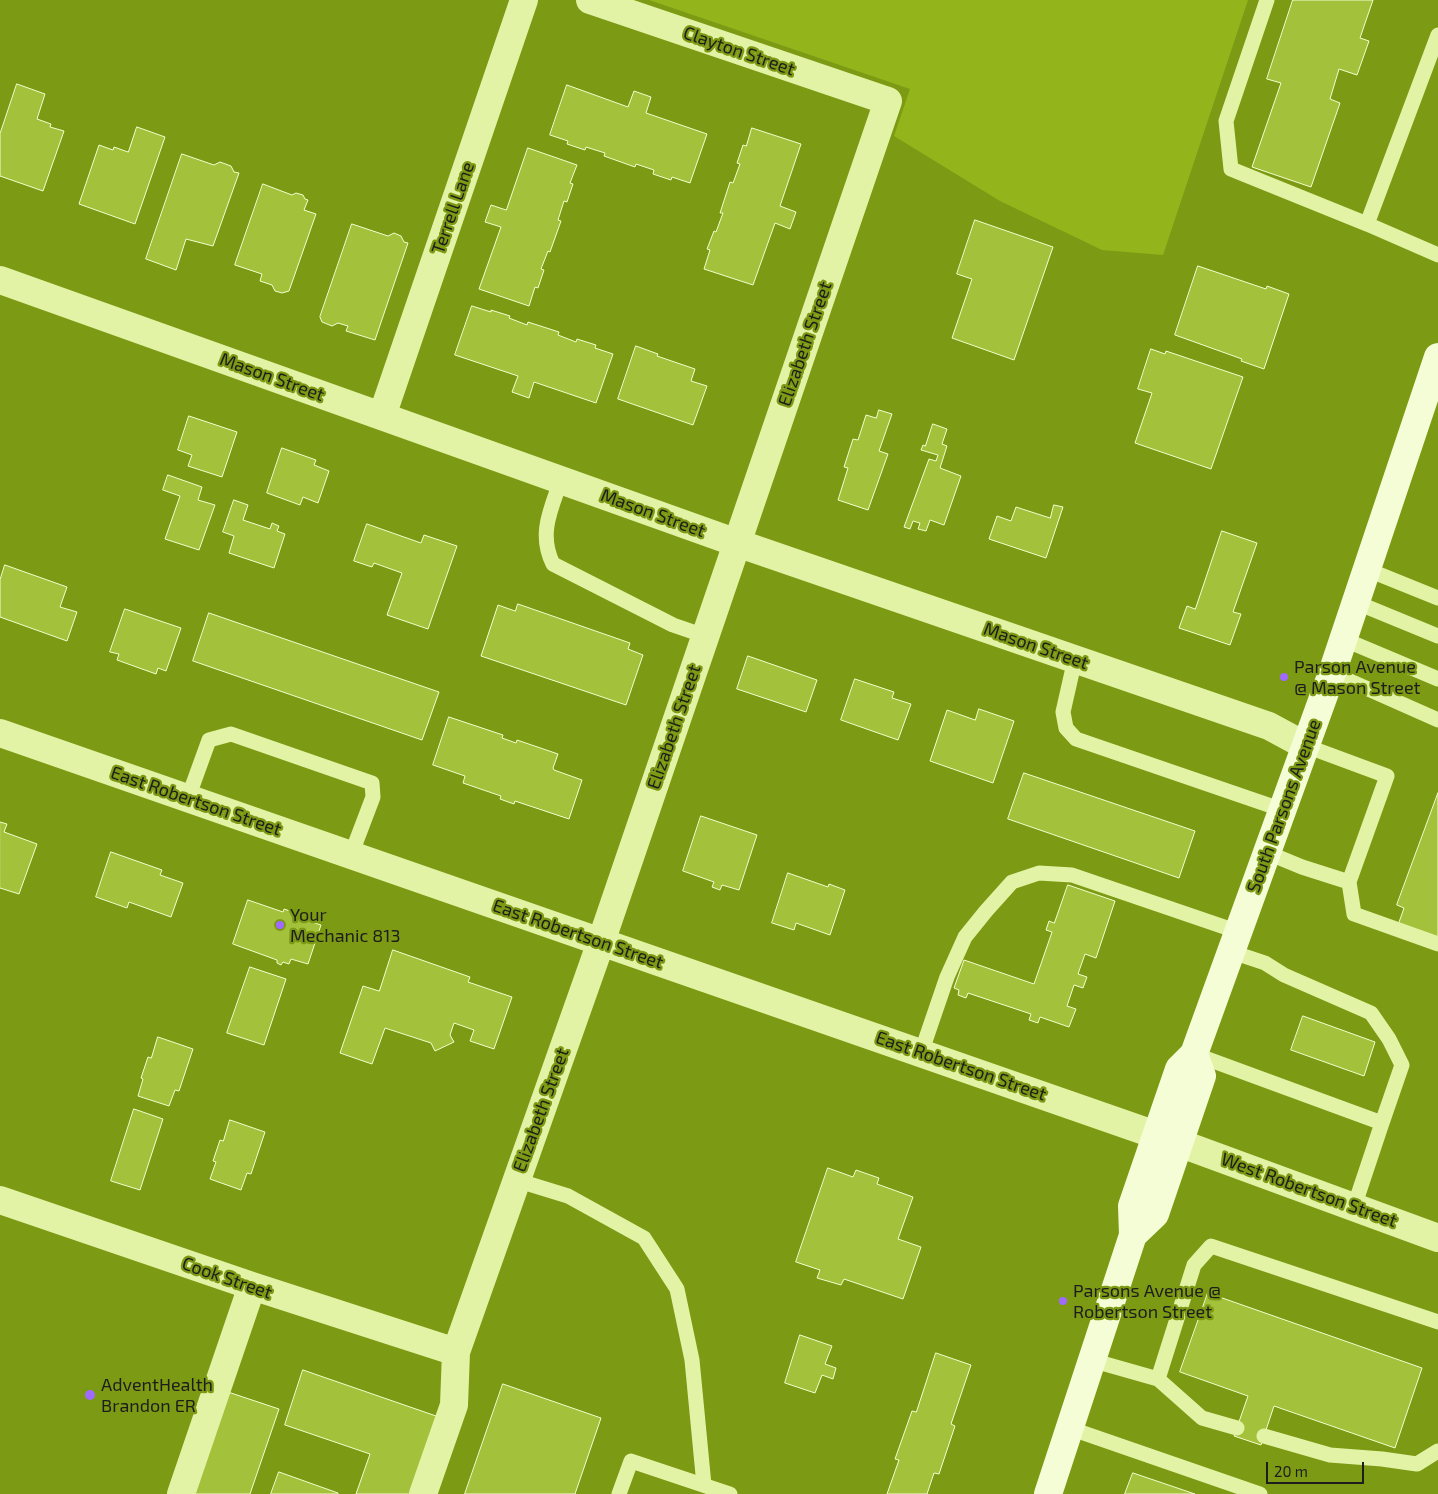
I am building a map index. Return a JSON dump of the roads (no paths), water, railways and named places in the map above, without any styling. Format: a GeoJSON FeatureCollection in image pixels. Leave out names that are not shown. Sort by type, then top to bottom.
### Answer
{"type":"FeatureCollection","features":[{"type":"Feature","properties":{"kind":"street","name":"Terrell Lane"},"geometry":{"type":"LineString","coordinates":[[382,416],[524,0]]}},
{"type":"Feature","properties":{"kind":"street","name":"Clayton Street"},"geometry":{"type":"LineString","coordinates":[[590,0],[888,101]]}},
{"type":"Feature","properties":{"kind":"street","name":"Elizabeth Street"},"geometry":{"type":"LineString","coordinates":[[423,1494],[454,1406],[456,1352],[601,942],[888,101]]}},
{"type":"Feature","properties":{"kind":"street","name":"Mason Street"},"geometry":{"type":"LineString","coordinates":[[0,280],[737,543],[1269,726],[1306,746]]}},
{"type":"Feature","properties":{"kind":"street","name":"South Parsons Avenue"},"geometry":{"type":"LineString","coordinates":[[1048,1494],[1091,1360],[1134,1236],[1132,1206],[1168,1139],[1179,1069],[1194,1054],[1268,853],[1332,673],[1438,357]]}},
{"type":"Feature","properties":{"kind":"street","name":"East Robertson Street"},"geometry":{"type":"LineString","coordinates":[[0,733],[1168,1139]]}},
{"type":"Feature","properties":{"kind":"street","name":"West Robertson Street"},"geometry":{"type":"LineString","coordinates":[[1168,1139],[1438,1238]]}},
{"type":"Feature","properties":{"kind":"street","name":"Cook Street"},"geometry":{"type":"LineString","coordinates":[[0,1200],[252,1286],[456,1352]]}},
{"type":"Feature","properties":{"kind":"street"},"geometry":{"type":"LineString","coordinates":[[181,1494],[252,1286]]}},
{"type":"Feature","properties":{"kind":"lane"},"geometry":{"type":"LineString","coordinates":[[1266,0],[1226,121],[1231,169],[1438,255]]}},
{"type":"Feature","properties":{"kind":"lane"},"geometry":{"type":"LineString","coordinates":[[1367,224],[1438,35]]}},
{"type":"Feature","properties":{"kind":"lane"},"geometry":{"type":"LineString","coordinates":[[561,480],[545,535],[546,551],[553,564],[673,625],[705,636]]}},
{"type":"Feature","properties":{"kind":"lane"},"geometry":{"type":"LineString","coordinates":[[1366,569],[1438,598]]}},
{"type":"Feature","properties":{"kind":"lane"},"geometry":{"type":"LineString","coordinates":[[1355,602],[1438,636]]}},
{"type":"Feature","properties":{"kind":"lane"},"geometry":{"type":"LineString","coordinates":[[1343,639],[1438,679]]}},
{"type":"Feature","properties":{"kind":"lane"},"geometry":{"type":"LineString","coordinates":[[1075,659],[1063,712],[1066,728],[1076,738],[1283,810]]}},
{"type":"Feature","properties":{"kind":"lane"},"geometry":{"type":"LineString","coordinates":[[1332,673],[1438,720]]}},
{"type":"Feature","properties":{"kind":"lane"},"geometry":{"type":"LineString","coordinates":[[188,798],[209,740],[231,734],[372,783],[373,797],[351,855]]}},
{"type":"Feature","properties":{"kind":"lane"},"geometry":{"type":"LineString","coordinates":[[1306,746],[1387,776],[1349,882],[1354,914],[1438,944]]}},
{"type":"Feature","properties":{"kind":"lane"},"geometry":{"type":"LineString","coordinates":[[1268,853],[1302,867],[1349,882]]}},
{"type":"Feature","properties":{"kind":"lane"},"geometry":{"type":"LineString","coordinates":[[921,1052],[947,978],[965,937],[986,910],[1012,882],[1039,873],[1072,875],[1235,942],[1284,975],[1371,1014],[1389,1039],[1402,1066],[1354,1207]]}},
{"type":"Feature","properties":{"kind":"lane"},"geometry":{"type":"LineString","coordinates":[[1194,1054],[1382,1123]]}},
{"type":"Feature","properties":{"kind":"lane"},"geometry":{"type":"LineString","coordinates":[[516,1180],[568,1196],[644,1238],[677,1289],[692,1360],[704,1485]]}},
{"type":"Feature","properties":{"kind":"lane"},"geometry":{"type":"LineString","coordinates":[[1158,1379],[1194,1265],[1211,1246],[1438,1322]]}},
{"type":"Feature","properties":{"kind":"lane"},"geometry":{"type":"LineString","coordinates":[[1091,1360],[1158,1379],[1202,1418],[1237,1428]]}},
{"type":"Feature","properties":{"kind":"lane"},"geometry":{"type":"LineString","coordinates":[[1069,1428],[1260,1494]]}},
{"type":"Feature","properties":{"kind":"lane"},"geometry":{"type":"LineString","coordinates":[[1264,1436],[1330,1455],[1417,1464],[1438,1451]]}},
{"type":"Feature","properties":{"kind":"lane"},"geometry":{"type":"LineString","coordinates":[[619,1494],[631,1461],[730,1494]]}},
{"type":"Feature","properties":{"kind":"place","name":"Parson Avenue @ Mason Street"},"geometry":{"type":"Point","coordinates":[1284,677]}},
{"type":"Feature","properties":{"kind":"place","name":"Your Mechanic 813"},"geometry":{"type":"Point","coordinates":[280,925]}},
{"type":"Feature","properties":{"kind":"place","name":"Parsons Avenue @ Robertson Street"},"geometry":{"type":"Point","coordinates":[1063,1301]}},
{"type":"Feature","properties":{"kind":"place","name":"AdventHealth Brandon ER"},"geometry":{"type":"Point","coordinates":[90,1395]}}]}
